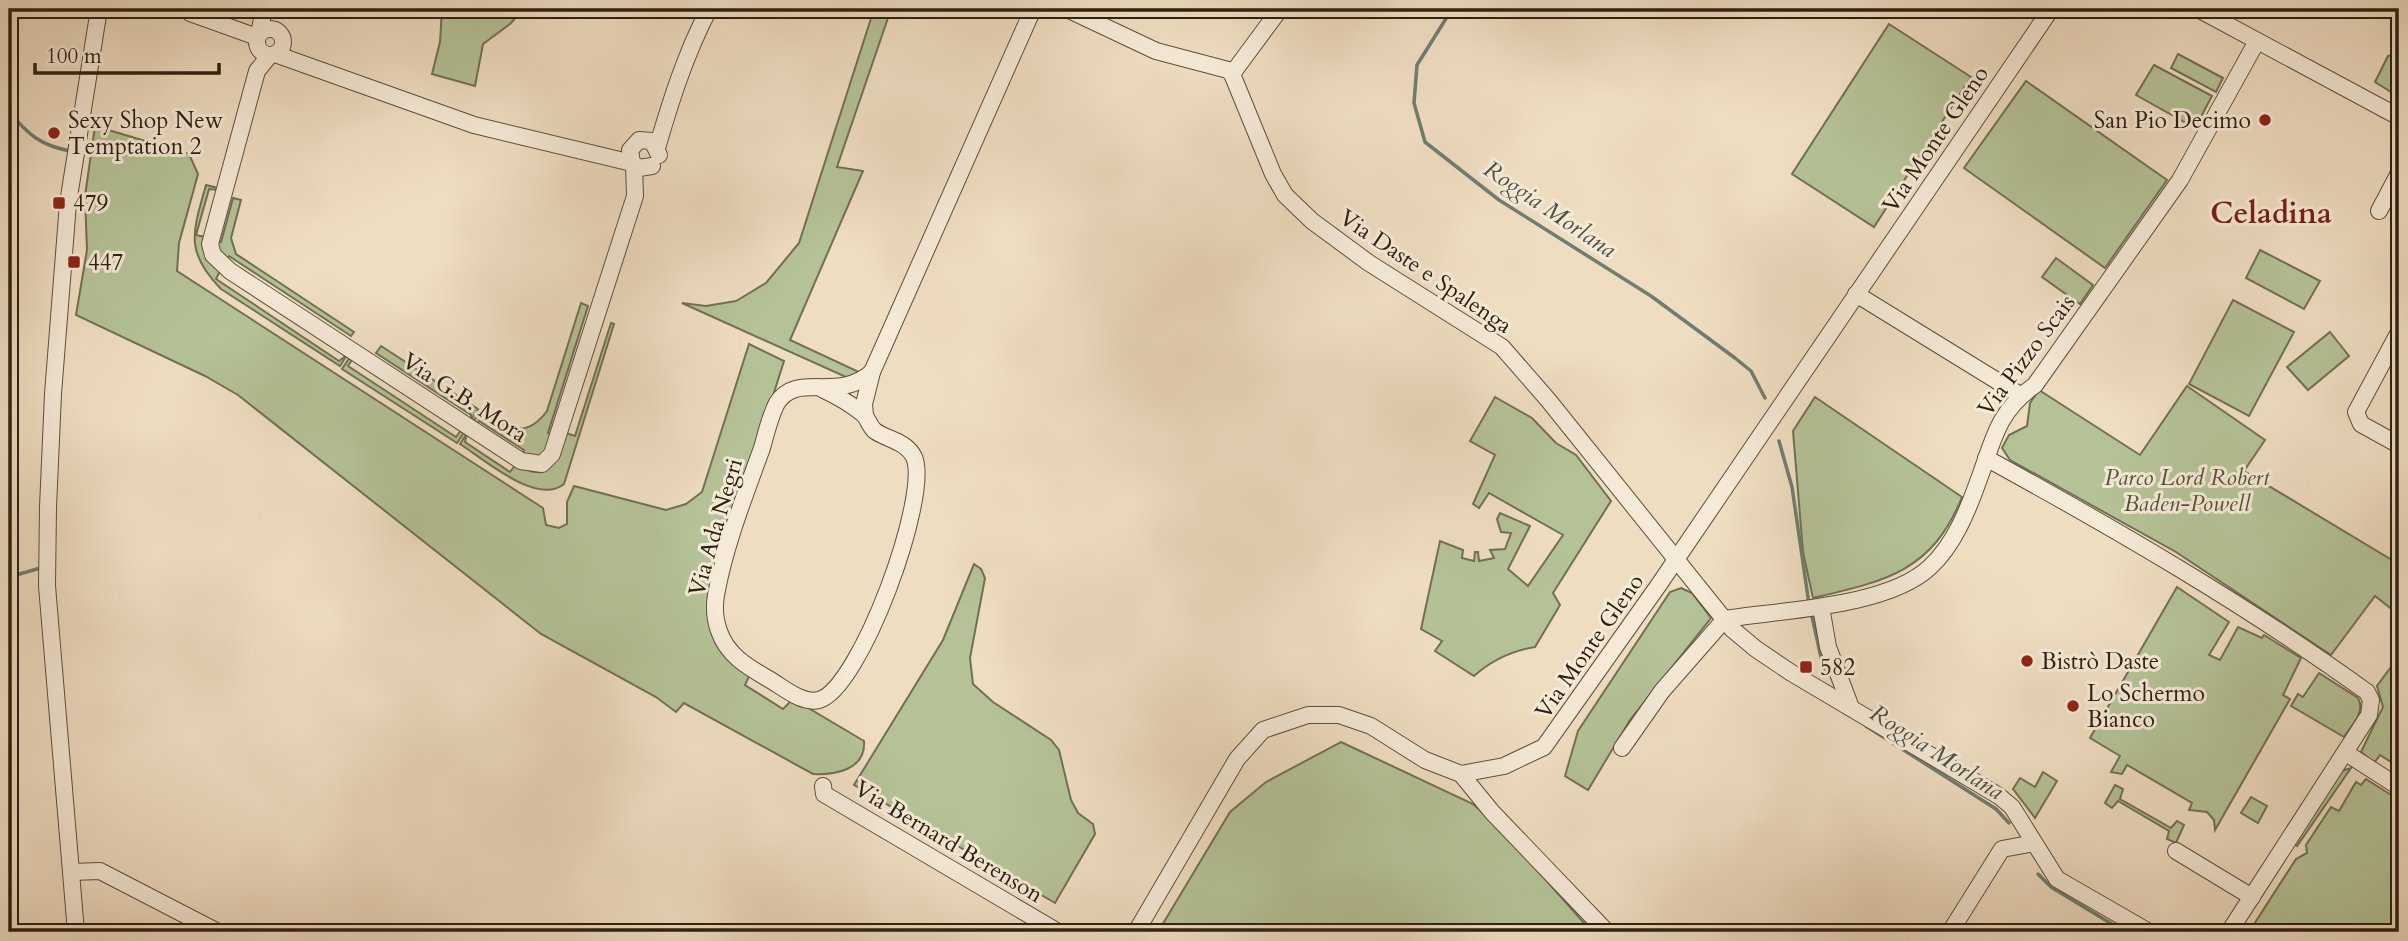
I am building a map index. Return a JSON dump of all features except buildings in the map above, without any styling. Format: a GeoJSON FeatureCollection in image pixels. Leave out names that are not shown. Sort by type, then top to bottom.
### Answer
{"type":"FeatureCollection","features":[{"type":"Feature","properties":{"kind":"street"},"geometry":{"type":"LineString","coordinates":[[76,932],[47,586],[53,394],[71,186],[99,9]]}},
{"type":"Feature","properties":{"kind":"street"},"geometry":{"type":"LineString","coordinates":[[264,9],[264,45]]}},
{"type":"Feature","properties":{"kind":"street"},"geometry":{"type":"LineString","coordinates":[[264,45],[283,47],[275,9]]}},
{"type":"Feature","properties":{"kind":"street","name":"Via G.B. Mora"},"geometry":{"type":"LineString","coordinates":[[635,196],[633,164],[629,154],[644,144],[672,96],[694,36],[709,9]]}},
{"type":"Feature","properties":{"kind":"street"},"geometry":{"type":"LineString","coordinates":[[865,416],[864,404],[872,372],[1032,9]]}},
{"type":"Feature","properties":{"kind":"street"},"geometry":{"type":"LineString","coordinates":[[1067,9],[1098,15],[1156,51],[1228,70],[1232,74],[1280,9]]}},
{"type":"Feature","properties":{"kind":"street","name":"Via Monte Gleno"},"geometry":{"type":"LineString","coordinates":[[1461,774],[1504,766],[1544,747],[2051,9]]}},
{"type":"Feature","properties":{"kind":"street"},"geometry":{"type":"LineString","coordinates":[[2198,9],[2399,117]]}},
{"type":"Feature","properties":{"kind":"street"},"geometry":{"type":"LineString","coordinates":[[190,13],[312,68],[474,125],[595,153],[644,169],[652,166]]}},
{"type":"Feature","properties":{"kind":"street"},"geometry":{"type":"LineString","coordinates":[[264,45],[269,28],[280,34],[312,68]]}},
{"type":"Feature","properties":{"kind":"street","name":"Via Pizzo Scais"},"geometry":{"type":"LineString","coordinates":[[1811,608],[1865,597],[1929,569],[1954,536],[2006,411],[2020,395],[2035,385],[2180,180],[2257,41]]}},
{"type":"Feature","properties":{"kind":"street","name":"Via G.B. Mora"},"geometry":{"type":"LineString","coordinates":[[264,45],[250,75],[251,94],[210,244],[213,255],[220,264],[521,461],[532,465],[542,464],[552,454],[635,196],[658,160],[644,144]]}},
{"type":"Feature","properties":{"kind":"street","name":"Via Daste e Spalenga"},"geometry":{"type":"LineString","coordinates":[[1232,74],[1273,174],[1285,195],[1312,221],[1369,263],[1502,347],[1568,423],[1675,560],[1725,619],[1756,649],[1999,796],[2012,807],[2057,879],[2149,932]]}},
{"type":"Feature","properties":{"kind":"street"},"geometry":{"type":"LineString","coordinates":[[595,153],[644,144]]}},
{"type":"Feature","properties":{"kind":"street"},"geometry":{"type":"LineString","coordinates":[[2379,211],[2399,173]]}},
{"type":"Feature","properties":{"kind":"street"},"geometry":{"type":"LineString","coordinates":[[1856,294],[2020,395]]}},
{"type":"Feature","properties":{"kind":"street"},"geometry":{"type":"LineString","coordinates":[[2399,332],[2356,412],[2357,419],[2369,429],[2399,445]]}},
{"type":"Feature","properties":{"kind":"street","name":"Via Ada Negri"},"geometry":{"type":"LineString","coordinates":[[822,389],[843,399],[865,416],[875,431],[903,444],[915,459],[912,509],[892,580],[875,623],[840,686],[828,698],[815,701],[803,699],[741,663],[729,649],[716,622],[715,603],[742,503],[778,403],[798,387],[822,389],[859,384],[872,372]]}},
{"type":"Feature","properties":{"kind":"street"},"geometry":{"type":"LineString","coordinates":[[1986,458],[2148,547],[2367,692],[2371,700],[2369,715],[2229,932]]}},
{"type":"Feature","properties":{"kind":"street"},"geometry":{"type":"LineString","coordinates":[[1622,748],[1662,691],[1725,619],[1811,608],[1829,647],[1850,705]]}},
{"type":"Feature","properties":{"kind":"street"},"geometry":{"type":"LineString","coordinates":[[1136,932],[1237,759],[1263,730],[1308,715],[1339,715],[1371,726],[1425,760],[1461,774],[1501,821],[1606,932]]}},
{"type":"Feature","properties":{"kind":"street"},"geometry":{"type":"LineString","coordinates":[[2346,753],[2399,787]]}},
{"type":"Feature","properties":{"kind":"street","name":"Via Bernard Berenson"},"geometry":{"type":"LineString","coordinates":[[823,786],[824,794],[1058,932]]}},
{"type":"Feature","properties":{"kind":"street"},"geometry":{"type":"LineString","coordinates":[[1950,932],[2002,849],[2034,843]]}},
{"type":"Feature","properties":{"kind":"street"},"geometry":{"type":"LineString","coordinates":[[2176,851],[2252,897]]}},
{"type":"Feature","properties":{"kind":"street"},"geometry":{"type":"LineString","coordinates":[[71,872],[100,872],[218,932]]}},
{"type":"Feature","properties":{"kind":"green space"},"geometry":{"type":"Polygon","coordinates":[[[442,9],[524,9],[510,24],[483,44],[475,86],[432,74],[440,42],[442,9]]]}},
{"type":"Feature","properties":{"kind":"green space"},"geometry":{"type":"Polygon","coordinates":[[[874,9],[891,9],[837,167],[863,171],[790,340],[859,372],[848,378],[682,303],[706,306],[736,301],[766,283],[799,243],[874,9]]]}},
{"type":"Feature","properties":{"kind":"green space"},"geometry":{"type":"Polygon","coordinates":[[[1889,24],[1971,77],[1874,227],[1792,174],[1889,24]]]}},
{"type":"Feature","properties":{"kind":"green space"},"geometry":{"type":"Polygon","coordinates":[[[2178,54],[2223,78],[2216,92],[2171,68],[2178,54]]]}},
{"type":"Feature","properties":{"kind":"green space"},"geometry":{"type":"Polygon","coordinates":[[[2388,56],[2399,58],[2399,97],[2375,82],[2388,56]]]}},
{"type":"Feature","properties":{"kind":"green space"},"geometry":{"type":"Polygon","coordinates":[[[2154,65],[2212,96],[2195,128],[2136,95],[2154,65]]]}},
{"type":"Feature","properties":{"kind":"green space"},"geometry":{"type":"Polygon","coordinates":[[[2026,81],[2167,180],[2105,268],[1964,168],[2026,81]]]}},
{"type":"Feature","properties":{"kind":"green space"},"geometry":{"type":"Polygon","coordinates":[[[95,126],[189,154],[198,174],[179,243],[177,271],[543,508],[546,525],[559,528],[567,524],[567,502],[574,486],[666,510],[686,504],[702,492],[749,344],[784,361],[711,592],[711,616],[750,674],[745,685],[783,709],[793,699],[864,741],[860,759],[848,769],[839,772],[813,774],[684,703],[676,712],[656,697],[541,634],[238,395],[205,376],[76,315],[87,250],[85,196],[95,126]]]}},
{"type":"Feature","properties":{"kind":"green space"},"geometry":{"type":"Polygon","coordinates":[[[206,185],[218,188],[209,189],[196,235],[205,237],[208,259],[220,271],[216,279],[339,361],[347,355],[340,366],[221,289],[209,276],[201,263],[195,240],[195,229],[206,185]]]}},
{"type":"Feature","properties":{"kind":"green space"},"geometry":{"type":"Polygon","coordinates":[[[233,198],[241,200],[231,238],[236,254],[354,332],[351,336],[229,256],[226,260],[220,256],[216,241],[221,242],[233,198]]]}},
{"type":"Feature","properties":{"kind":"green space"},"geometry":{"type":"Polygon","coordinates":[[[2260,250],[2320,281],[2304,309],[2246,278],[2260,250]]]}},
{"type":"Feature","properties":{"kind":"green space"},"geometry":{"type":"Polygon","coordinates":[[[2056,258],[2093,285],[2080,304],[2042,277],[2056,258]]]}},
{"type":"Feature","properties":{"kind":"green space"},"geometry":{"type":"Polygon","coordinates":[[[2233,300],[2294,332],[2249,416],[2189,384],[2233,300]]]}},
{"type":"Feature","properties":{"kind":"green space"},"geometry":{"type":"Polygon","coordinates":[[[581,303],[588,306],[548,433],[552,435],[546,453],[541,458],[522,454],[524,450],[479,421],[476,425],[473,422],[481,409],[515,428],[530,426],[539,421],[547,411],[581,303]]]}},
{"type":"Feature","properties":{"kind":"green space"},"geometry":{"type":"Polygon","coordinates":[[[611,323],[614,324],[564,484],[553,489],[526,485],[460,444],[467,433],[465,442],[510,472],[516,464],[536,472],[550,467],[559,453],[566,433],[575,436],[611,323]]]}},
{"type":"Feature","properties":{"kind":"green space"},"geometry":{"type":"Polygon","coordinates":[[[2330,332],[2349,356],[2308,390],[2287,367],[2330,332]]]}},
{"type":"Feature","properties":{"kind":"green space"},"geometry":{"type":"Polygon","coordinates":[[[381,346],[478,409],[471,420],[471,415],[376,353],[381,346]]]}},
{"type":"Feature","properties":{"kind":"green space"},"geometry":{"type":"Polygon","coordinates":[[[350,357],[353,358],[348,366],[456,437],[462,429],[465,431],[457,443],[342,369],[350,357]]]}},
{"type":"Feature","properties":{"kind":"green space","name":"Parco Lord Robert Baden-Powell"},"geometry":{"type":"Polygon","coordinates":[[[2187,386],[2265,440],[2244,471],[2392,560],[2397,554],[2399,556],[2399,615],[2375,596],[2331,655],[2176,552],[2010,460],[2002,448],[2009,435],[2027,426],[2030,403],[2039,390],[2140,455],[2187,386]]]}},
{"type":"Feature","properties":{"kind":"green space"},"geometry":{"type":"Polygon","coordinates":[[[1495,397],[1532,418],[1556,443],[1576,455],[1611,501],[1553,593],[1560,605],[1535,647],[1502,657],[1474,676],[1435,651],[1442,641],[1421,629],[1440,541],[1463,550],[1462,558],[1474,561],[1475,552],[1478,552],[1479,561],[1494,558],[1490,550],[1505,549],[1511,533],[1501,532],[1497,519],[1500,513],[1530,526],[1508,569],[1528,586],[1563,535],[1489,493],[1479,508],[1473,504],[1495,455],[1470,441],[1495,397]]]}},
{"type":"Feature","properties":{"kind":"green space"},"geometry":{"type":"Polygon","coordinates":[[[1815,397],[1962,497],[1950,522],[1921,557],[1884,578],[1813,598],[1803,552],[1793,431],[1815,397]]]}},
{"type":"Feature","properties":{"kind":"green space"},"geometry":{"type":"Polygon","coordinates":[[[974,564],[981,569],[985,578],[970,658],[973,684],[993,702],[1051,740],[1059,750],[1071,800],[1078,813],[1093,824],[1095,834],[1055,903],[854,785],[943,640],[974,564]]]}},
{"type":"Feature","properties":{"kind":"green space"},"geometry":{"type":"Polygon","coordinates":[[[2177,587],[2229,622],[2209,655],[2220,660],[2238,627],[2262,638],[2264,635],[2301,658],[2283,695],[2290,699],[2215,830],[2214,820],[2207,812],[2189,810],[2192,803],[2127,765],[2122,774],[2111,772],[2120,756],[2090,738],[2177,587]]]}},
{"type":"Feature","properties":{"kind":"green space"},"geometry":{"type":"Polygon","coordinates":[[[1681,588],[1692,593],[1711,618],[1630,720],[1588,790],[1565,776],[1578,731],[1670,592],[1681,588]]]}},
{"type":"Feature","properties":{"kind":"green space"},"geometry":{"type":"Polygon","coordinates":[[[2399,656],[2399,767],[2380,755],[2374,763],[2361,752],[2383,707],[2377,686],[2399,656]]]}},
{"type":"Feature","properties":{"kind":"green space"},"geometry":{"type":"Polygon","coordinates":[[[2319,673],[2358,698],[2360,703],[2359,713],[2344,737],[2291,706],[2298,694],[2303,697],[2319,673]]]}},
{"type":"Feature","properties":{"kind":"green space"},"geometry":{"type":"Polygon","coordinates":[[[1341,742],[1473,804],[1499,827],[1592,932],[1158,932],[1230,812],[1266,782],[1341,742]]]}},
{"type":"Feature","properties":{"kind":"green space"},"geometry":{"type":"Polygon","coordinates":[[[2351,768],[2297,846],[2293,843],[2341,771],[2351,768]]]}},
{"type":"Feature","properties":{"kind":"green space"},"geometry":{"type":"Polygon","coordinates":[[[2043,772],[2057,781],[2035,818],[2013,789],[2020,778],[2035,787],[2043,772]]]}},
{"type":"Feature","properties":{"kind":"green space"},"geometry":{"type":"Polygon","coordinates":[[[2366,779],[2399,800],[2399,932],[2249,932],[2296,859],[2307,853],[2306,845],[2331,807],[2339,811],[2356,782],[2361,785],[2366,779]]]}},
{"type":"Feature","properties":{"kind":"green space"},"geometry":{"type":"Polygon","coordinates":[[[2115,785],[2123,789],[2120,799],[2171,828],[2177,821],[2184,825],[2176,843],[2167,839],[2169,831],[2118,801],[2112,808],[2105,803],[2115,785]]]}},
{"type":"Feature","properties":{"kind":"green space"},"geometry":{"type":"Polygon","coordinates":[[[2251,797],[2267,806],[2258,823],[2241,813],[2251,797]]]}},
{"type":"Feature","properties":{"kind":"waterway","name":"Roggia Morlana"},"geometry":{"type":"LineString","coordinates":[[1452,9],[1417,65],[1414,103],[1425,142],[1499,200],[1651,296],[1735,358],[1751,371],[1765,398]]}},
{"type":"Feature","properties":{"kind":"waterway"},"geometry":{"type":"LineString","coordinates":[[9,111],[36,138],[51,146],[71,151]]}},
{"type":"Feature","properties":{"kind":"waterway","name":"Roggia Morlana"},"geometry":{"type":"LineString","coordinates":[[1779,441],[1792,487],[1809,604]]}},
{"type":"Feature","properties":{"kind":"waterway"},"geometry":{"type":"LineString","coordinates":[[9,577],[44,567]]}},
{"type":"Feature","properties":{"kind":"waterway","name":"Roggia Morlana"},"geometry":{"type":"LineString","coordinates":[[1811,612],[1825,675]]}},
{"type":"Feature","properties":{"kind":"waterway","name":"Roggia Morlana"},"geometry":{"type":"LineString","coordinates":[[1866,726],[1996,809],[2009,823]]}},
{"type":"Feature","properties":{"kind":"waterway","name":"Roggia Morlana"},"geometry":{"type":"LineString","coordinates":[[2038,874],[2051,887],[2125,932]]}},
{"type":"Feature","properties":{"kind":"place","name":"San Pio Decimo"},"geometry":{"type":"Point","coordinates":[2265,120]}},
{"type":"Feature","properties":{"kind":"place","name":"Sexy Shop New Temptation 2"},"geometry":{"type":"Point","coordinates":[54,133]}},
{"type":"Feature","properties":{"kind":"place","name":"479"},"geometry":{"type":"Point","coordinates":[59,203]}},
{"type":"Feature","properties":{"kind":"place","name":"447"},"geometry":{"type":"Point","coordinates":[74,262]}},
{"type":"Feature","properties":{"kind":"place","name":"Bistrò Daste"},"geometry":{"type":"Point","coordinates":[2027,661]}},
{"type":"Feature","properties":{"kind":"place","name":"582"},"geometry":{"type":"Point","coordinates":[1806,667]}},
{"type":"Feature","properties":{"kind":"place","name":"Lo Schermo Bianco"},"geometry":{"type":"Point","coordinates":[2073,706]}},
{"type":"Feature","properties":{"kind":"district","name":"Celadina"},"geometry":{"type":"Point","coordinates":[2271,213]}}]}
